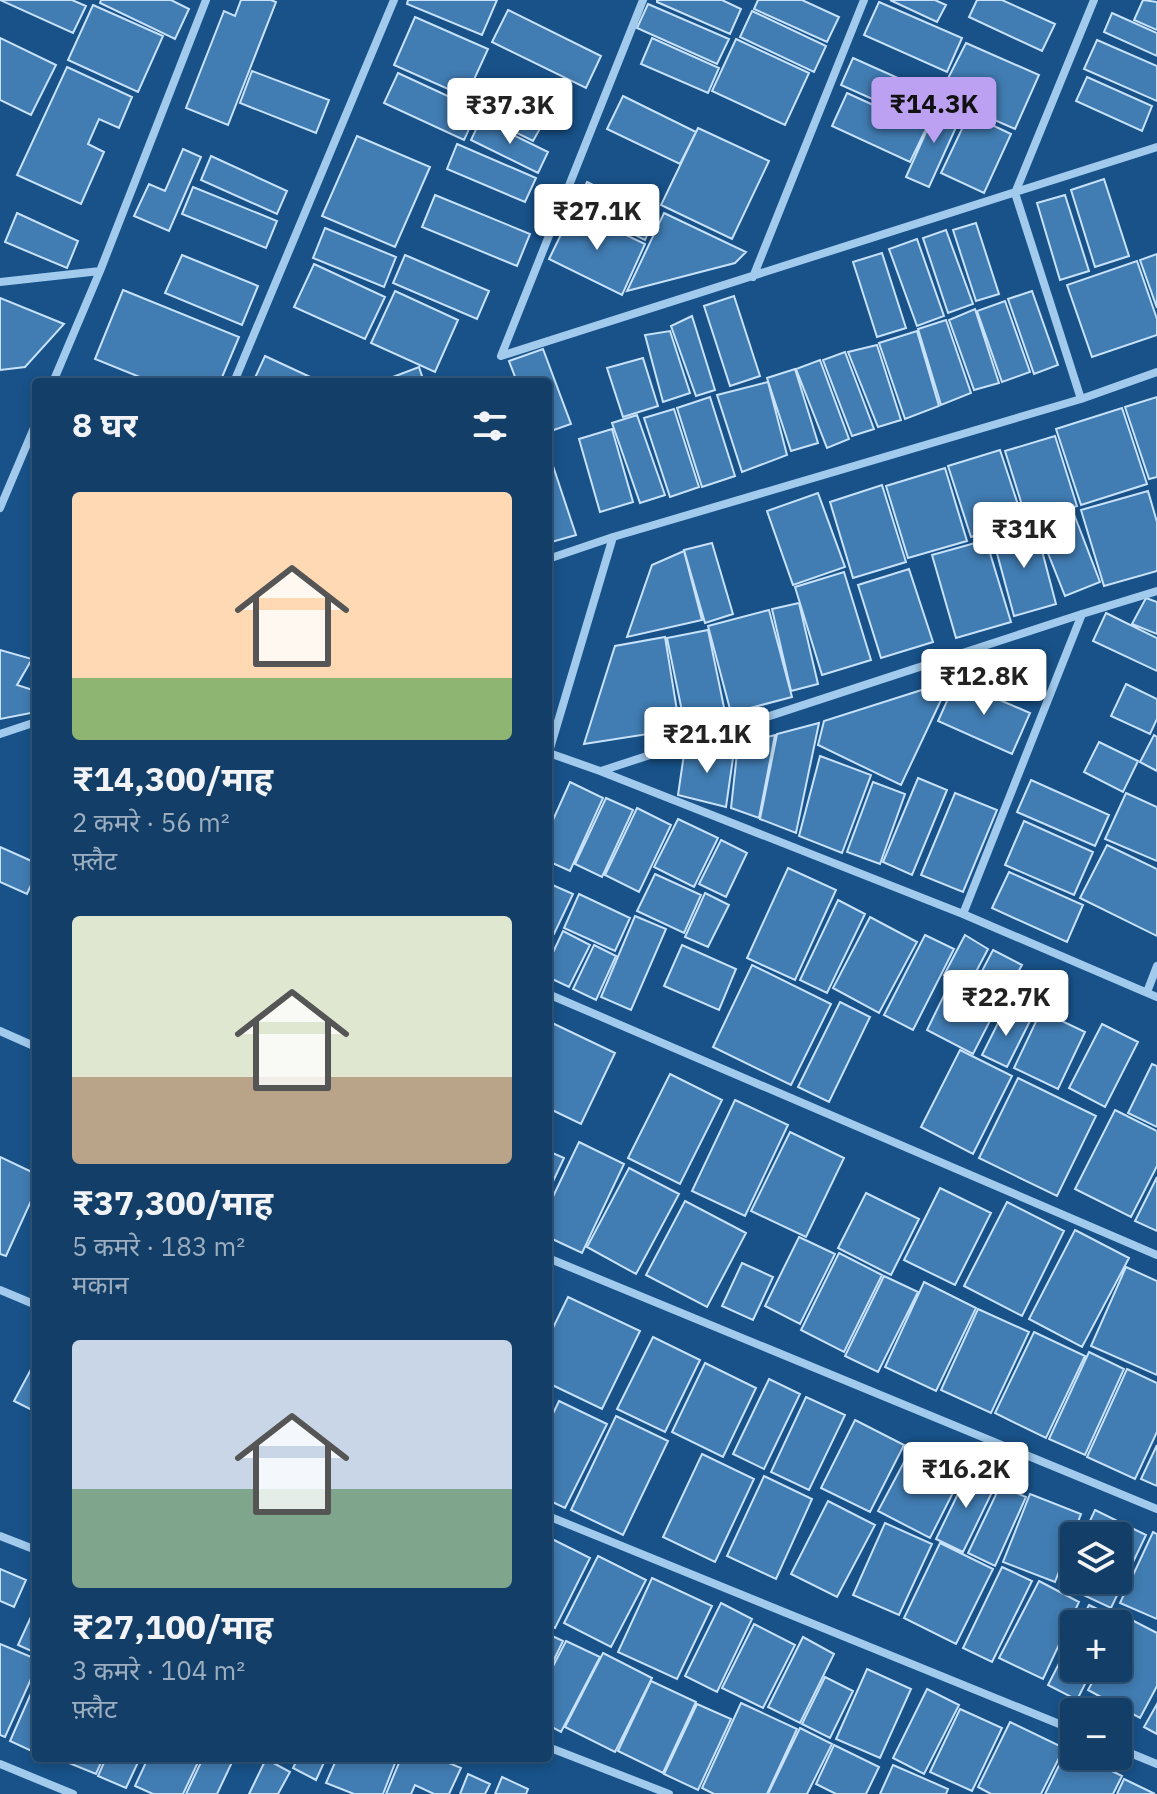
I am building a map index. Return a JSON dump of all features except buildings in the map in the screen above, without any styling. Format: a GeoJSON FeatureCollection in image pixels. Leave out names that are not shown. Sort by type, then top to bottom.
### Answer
{"type":"FeatureCollection","features":[{"type":"Feature","properties":{"kind":"street"},"geometry":{"type":"LineString","coordinates":[[55,378],[206,0]]}},
{"type":"Feature","properties":{"kind":"street"},"geometry":{"type":"LineString","coordinates":[[236,378],[394,0]]}},
{"type":"Feature","properties":{"kind":"street"},"geometry":{"type":"LineString","coordinates":[[643,0],[501,356],[1157,147]]}},
{"type":"Feature","properties":{"kind":"street"},"geometry":{"type":"LineString","coordinates":[[753,277],[864,0]]}},
{"type":"Feature","properties":{"kind":"street"},"geometry":{"type":"LineString","coordinates":[[1081,399],[1015,193],[1094,0]]}},
{"type":"Feature","properties":{"kind":"street"},"geometry":{"type":"LineString","coordinates":[[0,282],[100,271]]}},
{"type":"Feature","properties":{"kind":"street"},"geometry":{"type":"LineString","coordinates":[[552,558],[1081,399],[1157,372]]}},
{"type":"Feature","properties":{"kind":"street"},"geometry":{"type":"LineString","coordinates":[[0,508],[5,488],[32,431]]}},
{"type":"Feature","properties":{"kind":"street"},"geometry":{"type":"LineString","coordinates":[[552,742],[613,537]]}},
{"type":"Feature","properties":{"kind":"street"},"geometry":{"type":"LineString","coordinates":[[600,771],[1157,591]]}},
{"type":"Feature","properties":{"kind":"street"},"geometry":{"type":"LineString","coordinates":[[963,914],[1082,614]]}},
{"type":"Feature","properties":{"kind":"street"},"geometry":{"type":"LineString","coordinates":[[0,734],[32,723]]}},
{"type":"Feature","properties":{"kind":"street"},"geometry":{"type":"LineString","coordinates":[[552,756],[600,771],[963,914],[1157,997]]}},
{"type":"Feature","properties":{"kind":"street"},"geometry":{"type":"LineString","coordinates":[[1147,992],[1157,966]]}},
{"type":"Feature","properties":{"kind":"street"},"geometry":{"type":"LineString","coordinates":[[552,996],[1157,1255]]}},
{"type":"Feature","properties":{"kind":"street"},"geometry":{"type":"LineString","coordinates":[[0,1031],[32,1045]]}},
{"type":"Feature","properties":{"kind":"street"},"geometry":{"type":"LineString","coordinates":[[552,1260],[1157,1509]]}},
{"type":"Feature","properties":{"kind":"street"},"geometry":{"type":"LineString","coordinates":[[0,1290],[32,1303]]}},
{"type":"Feature","properties":{"kind":"street"},"geometry":{"type":"LineString","coordinates":[[552,1518],[1060,1724]]}},
{"type":"Feature","properties":{"kind":"street"},"geometry":{"type":"LineString","coordinates":[[0,1536],[32,1548]]}},
{"type":"Feature","properties":{"kind":"street"},"geometry":{"type":"LineString","coordinates":[[552,1749],[669,1794]]}},
{"type":"Feature","properties":{"kind":"street"},"geometry":{"type":"LineString","coordinates":[[1132,1754],[1157,1764]]}},
{"type":"Feature","properties":{"kind":"street"},"geometry":{"type":"LineString","coordinates":[[0,1764],[73,1794]]}}]}
